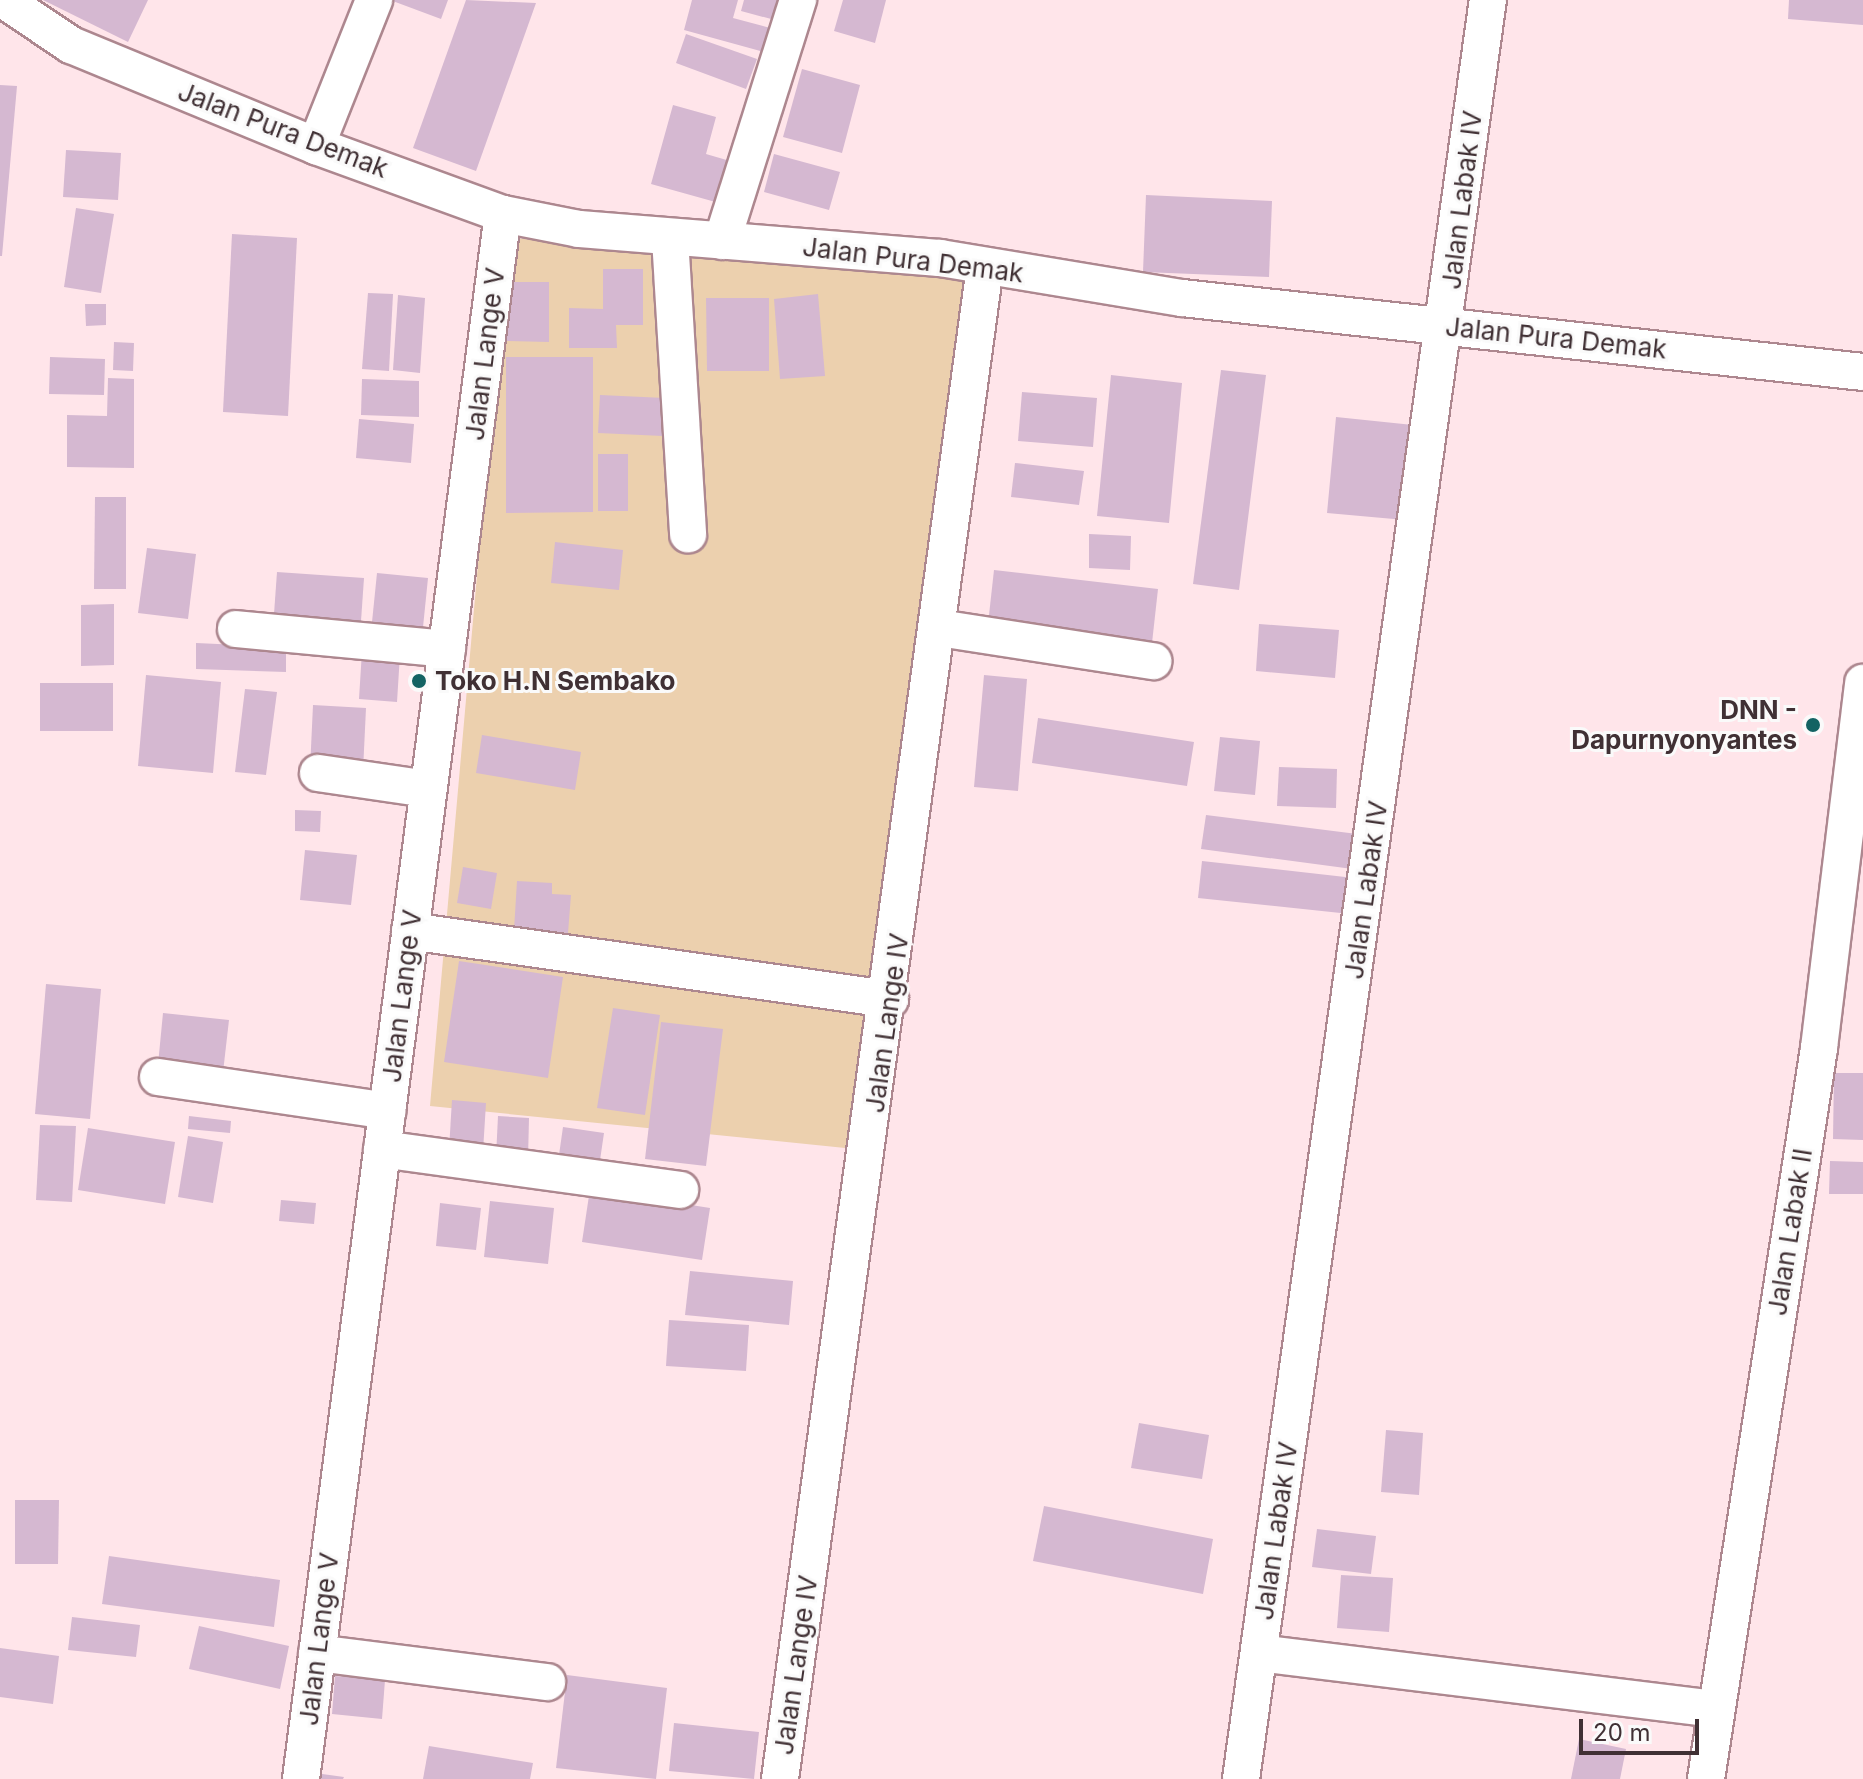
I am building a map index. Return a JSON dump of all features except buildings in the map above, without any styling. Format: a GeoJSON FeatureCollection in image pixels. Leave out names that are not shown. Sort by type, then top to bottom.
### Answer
{"type":"FeatureCollection","features":[{"type":"Feature","properties":{"kind":"street"},"geometry":{"type":"LineString","coordinates":[[316,146],[374,0]]}},
{"type":"Feature","properties":{"kind":"street"},"geometry":{"type":"LineString","coordinates":[[722,241],[798,0]]}},
{"type":"Feature","properties":{"kind":"street","name":"Jalan Labak IV"},"geometry":{"type":"LineString","coordinates":[[1241,1779],[1446,326],[1488,0]]}},
{"type":"Feature","properties":{"kind":"street","name":"Jalan Pura Demak"},"geometry":{"type":"LineString","coordinates":[[23,6],[71,45],[316,146],[503,214],[670,238],[985,266],[1182,298],[1863,372]]}},
{"type":"Feature","properties":{"kind":"street","name":"Jalan Lange V"},"geometry":{"type":"LineString","coordinates":[[301,1779],[503,214]]}},
{"type":"Feature","properties":{"kind":"street"},"geometry":{"type":"LineString","coordinates":[[670,238],[688,534]]}},
{"type":"Feature","properties":{"kind":"street","name":"Jalan Lange IV"},"geometry":{"type":"LineString","coordinates":[[780,1779],[890,999],[985,266]]}},
{"type":"Feature","properties":{"kind":"street"},"geometry":{"type":"LineString","coordinates":[[939,628],[1153,661]]}},
{"type":"Feature","properties":{"kind":"street"},"geometry":{"type":"LineString","coordinates":[[236,629],[447,649]]}},
{"type":"Feature","properties":{"kind":"street","name":"Jalan Labak II"},"geometry":{"type":"LineString","coordinates":[[1706,1779],[1819,1048],[1863,683]]}},
{"type":"Feature","properties":{"kind":"street"},"geometry":{"type":"LineString","coordinates":[[318,773],[428,789]]}},
{"type":"Feature","properties":{"kind":"street"},"geometry":{"type":"LineString","coordinates":[[410,931],[890,999]]}},
{"type":"Feature","properties":{"kind":"street"},"geometry":{"type":"LineString","coordinates":[[158,1077],[387,1111]]}},
{"type":"Feature","properties":{"kind":"street"},"geometry":{"type":"LineString","coordinates":[[382,1149],[680,1190]]}},
{"type":"Feature","properties":{"kind":"street"},"geometry":{"type":"LineString","coordinates":[[317,1653],[547,1682]]}},
{"type":"Feature","properties":{"kind":"street"},"geometry":{"type":"LineString","coordinates":[[1259,1653],[1715,1709]]}},
{"type":"Feature","properties":{"kind":"shaded area"},"geometry":{"type":"Polygon","coordinates":[[[507,237],[663,256],[968,270],[855,1149],[430,1106],[507,237]]]}},
{"type":"Feature","properties":{"kind":"place","name":"Toko H.N Sembako"},"geometry":{"type":"Point","coordinates":[419,681]}},
{"type":"Feature","properties":{"kind":"place","name":"DNN - Dapurnyonyantes"},"geometry":{"type":"Point","coordinates":[1813,725]}}]}
